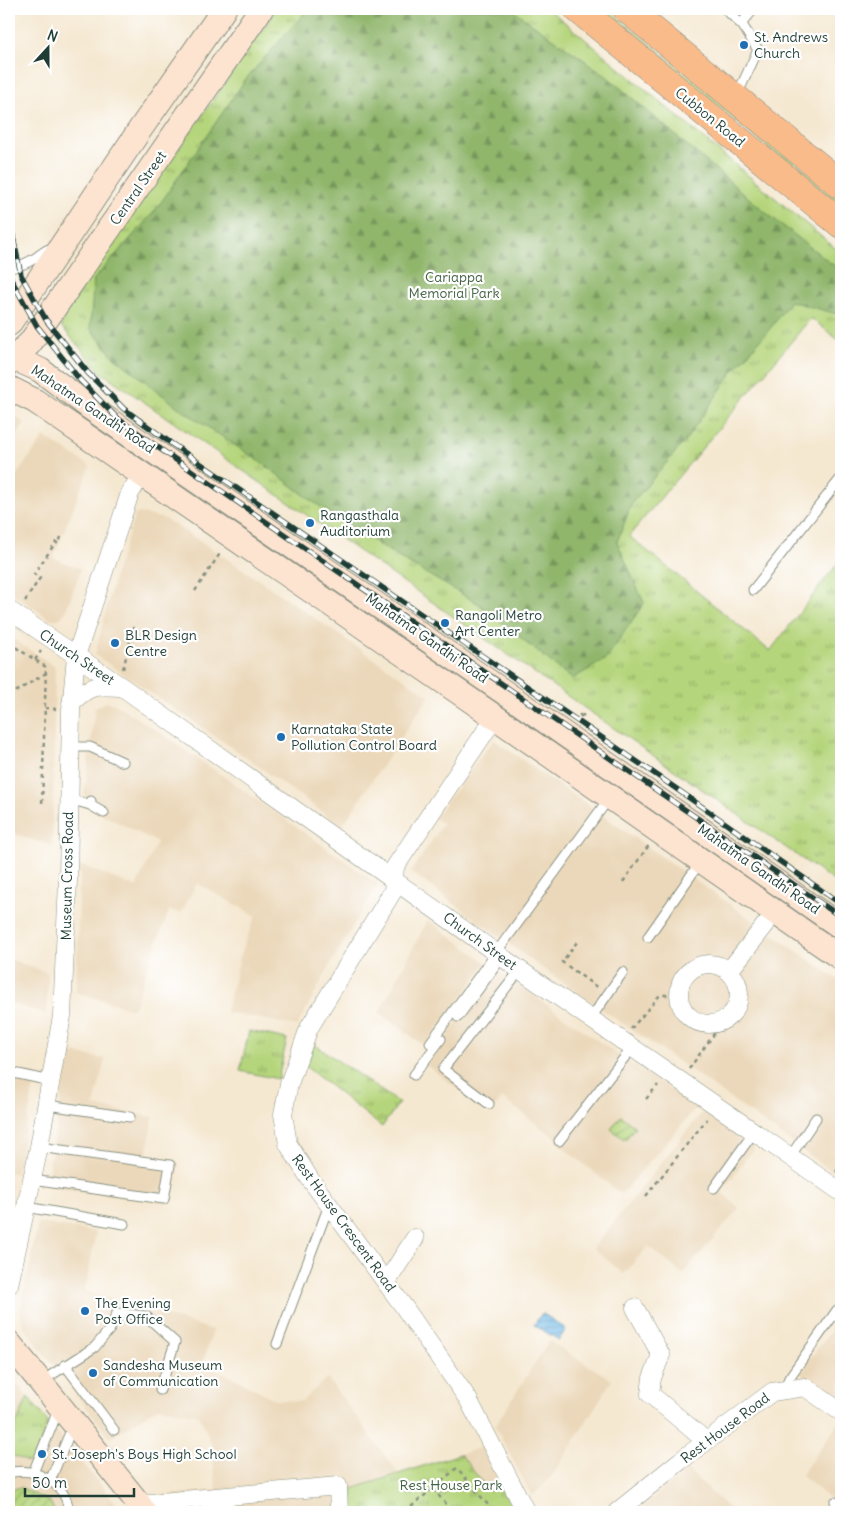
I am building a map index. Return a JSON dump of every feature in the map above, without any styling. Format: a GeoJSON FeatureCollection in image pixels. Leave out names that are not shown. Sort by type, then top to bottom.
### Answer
{"type":"FeatureCollection","features":[{"type":"Feature","properties":{"kind":"main road"},"geometry":{"type":"LineString","coordinates":[[9,324],[224,9]]}},
{"type":"Feature","properties":{"kind":"main road","name":"Central Street"},"geometry":{"type":"LineString","coordinates":[[11,359],[30,342],[261,9]]}},
{"type":"Feature","properties":{"kind":"main road","name":"Cubbon Road"},"geometry":{"type":"LineString","coordinates":[[578,9],[840,221]]}},
{"type":"Feature","properties":{"kind":"main road"},"geometry":{"type":"LineString","coordinates":[[628,9],[841,186]]}},
{"type":"Feature","properties":{"kind":"main road"},"geometry":{"type":"LineString","coordinates":[[172,83],[198,101]]}},
{"type":"Feature","properties":{"kind":"main road","name":"Mahatma Gandhi Road"},"geometry":{"type":"LineString","coordinates":[[11,359],[40,370],[88,406],[841,926]]}},
{"type":"Feature","properties":{"kind":"main road","name":"Mahatma Gandhi Road"},"geometry":{"type":"LineString","coordinates":[[9,388],[35,401],[142,474],[841,958]]}},
{"type":"Feature","properties":{"kind":"main road"},"geometry":{"type":"LineString","coordinates":[[9,1342],[141,1508]]}},
{"type":"Feature","properties":{"kind":"street","name":"Museum Cross Road"},"geometry":{"type":"LineString","coordinates":[[9,1285],[15,1230],[26,1207],[39,1147],[64,997],[71,747],[65,706],[76,656],[130,493],[142,474]]}},
{"type":"Feature","properties":{"kind":"street","name":"Church Street"},"geometry":{"type":"LineString","coordinates":[[16,607],[76,656],[122,680],[520,970],[629,1041],[680,1081],[841,1192]]}},
{"type":"Feature","properties":{"kind":"street","name":"Church Street"},"geometry":{"type":"LineString","coordinates":[[65,706],[91,687],[122,680]]}},
{"type":"Feature","properties":{"kind":"street","name":"Rest House Crescent Road"},"geometry":{"type":"LineString","coordinates":[[495,717],[395,867],[393,891],[309,1028],[289,1084],[283,1114],[288,1144],[310,1179],[468,1399],[526,1512]]}},
{"type":"Feature","properties":{"kind":"street"},"geometry":{"type":"LineString","coordinates":[[729,972],[766,924]]}},
{"type":"Feature","properties":{"kind":"street"},"geometry":{"type":"LineString","coordinates":[[708,964],[718,965],[729,972],[735,977],[740,997],[737,1008],[731,1016],[715,1024],[701,1024],[692,1020],[685,1013],[679,995],[684,977],[690,970],[708,964]]}},
{"type":"Feature","properties":{"kind":"street"},"geometry":{"type":"LineString","coordinates":[[386,1283],[415,1238]]}},
{"type":"Feature","properties":{"kind":"street"},"geometry":{"type":"LineString","coordinates":[[635,1308],[660,1355],[652,1378],[650,1394],[706,1441]]}},
{"type":"Feature","properties":{"kind":"street","name":"Rest House Road"},"geometry":{"type":"LineString","coordinates":[[617,1512],[706,1441],[772,1392],[805,1387],[841,1412]]}},
{"type":"Feature","properties":{"kind":"street"},"geometry":{"type":"LineString","coordinates":[[141,1508],[338,1486],[339,1512]]}},
{"type":"Feature","properties":{"kind":"lane"},"geometry":{"type":"LineString","coordinates":[[725,9],[741,24],[758,50],[735,99]]}},
{"type":"Feature","properties":{"kind":"lane"},"geometry":{"type":"LineString","coordinates":[[741,24],[754,9]]}},
{"type":"Feature","properties":{"kind":"lane"},"geometry":{"type":"LineString","coordinates":[[9,268],[32,260],[48,248],[60,248]]}},
{"type":"Feature","properties":{"kind":"lane"},"geometry":{"type":"LineString","coordinates":[[753,590],[841,478]]}},
{"type":"Feature","properties":{"kind":"lane"},"geometry":{"type":"LineString","coordinates":[[71,747],[90,747],[100,755],[122,762]]}},
{"type":"Feature","properties":{"kind":"lane"},"geometry":{"type":"LineString","coordinates":[[414,1075],[610,797]]}},
{"type":"Feature","properties":{"kind":"lane"},"geometry":{"type":"LineString","coordinates":[[69,799],[90,803],[104,813]]}},
{"type":"Feature","properties":{"kind":"lane"},"geometry":{"type":"LineString","coordinates":[[648,936],[702,860]]}},
{"type":"Feature","properties":{"kind":"lane"},"geometry":{"type":"LineString","coordinates":[[430,1043],[500,955]]}},
{"type":"Feature","properties":{"kind":"lane"},"geometry":{"type":"LineString","coordinates":[[489,1104],[443,1069],[520,970]]}},
{"type":"Feature","properties":{"kind":"lane"},"geometry":{"type":"LineString","coordinates":[[591,1018],[623,972]]}},
{"type":"Feature","properties":{"kind":"lane"},"geometry":{"type":"LineString","coordinates":[[559,1141],[629,1041]]}},
{"type":"Feature","properties":{"kind":"lane"},"geometry":{"type":"LineString","coordinates":[[9,1072],[51,1081]]}},
{"type":"Feature","properties":{"kind":"lane"},"geometry":{"type":"LineString","coordinates":[[47,1104],[130,1117]]}},
{"type":"Feature","properties":{"kind":"lane"},"geometry":{"type":"LineString","coordinates":[[790,1157],[816,1118]]}},
{"type":"Feature","properties":{"kind":"lane"},"geometry":{"type":"LineString","coordinates":[[714,1188],[754,1132]]}},
{"type":"Feature","properties":{"kind":"lane"},"geometry":{"type":"LineString","coordinates":[[32,1180],[164,1199],[170,1165],[39,1147]]}},
{"type":"Feature","properties":{"kind":"lane"},"geometry":{"type":"LineString","coordinates":[[277,1344],[329,1205]]}},
{"type":"Feature","properties":{"kind":"lane"},"geometry":{"type":"LineString","coordinates":[[26,1207],[124,1224]]}},
{"type":"Feature","properties":{"kind":"lane"},"geometry":{"type":"LineString","coordinates":[[785,1389],[789,1378],[837,1310]]}},
{"type":"Feature","properties":{"kind":"lane"},"geometry":{"type":"LineString","coordinates":[[41,1382],[95,1347],[110,1330],[117,1313],[146,1316],[175,1342],[160,1390]]}},
{"type":"Feature","properties":{"kind":"lane"},"geometry":{"type":"LineString","coordinates":[[65,1365],[114,1430]]}},
{"type":"Feature","properties":{"kind":"lane"},"geometry":{"type":"LineString","coordinates":[[32,1473],[67,1414]]}},
{"type":"Feature","properties":{"kind":"lane"},"geometry":{"type":"LineString","coordinates":[[50,1481],[67,1414]]}},
{"type":"Feature","properties":{"kind":"lane"},"geometry":{"type":"LineString","coordinates":[[9,1473],[22,1470],[50,1481],[64,1494],[68,1512]]}},
{"type":"Feature","properties":{"kind":"path"},"geometry":{"type":"LineString","coordinates":[[16,607],[40,578],[34,574],[56,542],[58,544],[62,534]]}},
{"type":"Feature","properties":{"kind":"path"},"geometry":{"type":"LineString","coordinates":[[195,591],[221,552]]}},
{"type":"Feature","properties":{"kind":"path"},"geometry":{"type":"LineString","coordinates":[[122,680],[134,627]]}},
{"type":"Feature","properties":{"kind":"path"},"geometry":{"type":"LineString","coordinates":[[9,642],[46,667],[42,806]]}},
{"type":"Feature","properties":{"kind":"path"},"geometry":{"type":"LineString","coordinates":[[35,660],[41,651]]}},
{"type":"Feature","properties":{"kind":"path"},"geometry":{"type":"LineString","coordinates":[[9,696],[46,674]]}},
{"type":"Feature","properties":{"kind":"path"},"geometry":{"type":"LineString","coordinates":[[45,708],[65,706]]}},
{"type":"Feature","properties":{"kind":"path"},"geometry":{"type":"LineString","coordinates":[[623,882],[650,844]]}},
{"type":"Feature","properties":{"kind":"path"},"geometry":{"type":"LineString","coordinates":[[577,942],[562,962],[608,994]]}},
{"type":"Feature","properties":{"kind":"path"},"geometry":{"type":"LineString","coordinates":[[629,1041],[660,995],[679,995]]}},
{"type":"Feature","properties":{"kind":"path"},"geometry":{"type":"LineString","coordinates":[[680,1081],[714,1034],[715,1024]]}},
{"type":"Feature","properties":{"kind":"path"},"geometry":{"type":"LineString","coordinates":[[646,1099],[654,1090]]}},
{"type":"Feature","properties":{"kind":"path"},"geometry":{"type":"LineString","coordinates":[[646,1196],[717,1106]]}},
{"type":"Feature","properties":{"kind":"path"},"geometry":{"type":"LineString","coordinates":[[405,1512],[457,1468],[494,1512]]}},
{"type":"Feature","properties":{"kind":"path"},"geometry":{"type":"LineString","coordinates":[[433,1489],[453,1512]]}},
{"type":"Feature","properties":{"kind":"shaded area"},"geometry":{"type":"Polygon","coordinates":[[[9,413],[25,423],[9,448],[9,413]]]}},
{"type":"Feature","properties":{"kind":"shaded area"},"geometry":{"type":"Polygon","coordinates":[[[44,437],[90,466],[53,558],[81,569],[65,613],[59,619],[50,619],[9,591],[9,485],[44,437]]]}},
{"type":"Feature","properties":{"kind":"shaded area"},"geometry":{"type":"Polygon","coordinates":[[[139,513],[165,519],[220,554],[429,696],[342,826],[237,751],[95,655],[114,578],[135,515],[139,513]]]}},
{"type":"Feature","properties":{"kind":"shaded area"},"geometry":{"type":"Polygon","coordinates":[[[9,636],[55,667],[52,846],[9,832],[9,636]]]}},
{"type":"Feature","properties":{"kind":"shaded area"},"geometry":{"type":"Polygon","coordinates":[[[106,702],[115,704],[174,742],[378,884],[331,963],[297,1026],[226,1012],[242,949],[256,916],[197,883],[181,913],[169,910],[133,1009],[76,992],[80,865],[136,887],[157,842],[83,805],[95,708],[106,702]]]}},
{"type":"Feature","properties":{"kind":"shaded area"},"geometry":{"type":"Polygon","coordinates":[[[494,740],[841,982],[841,1178],[689,1069],[541,967],[411,872],[443,824],[434,818],[494,740]]]}},
{"type":"Feature","properties":{"kind":"shaded area"},"geometry":{"type":"Polygon","coordinates":[[[428,920],[487,963],[425,1046],[379,1013],[428,920]]]}},
{"type":"Feature","properties":{"kind":"shaded area"},"geometry":{"type":"Polygon","coordinates":[[[9,959],[48,973],[46,1014],[9,1003],[9,959]]]}},
{"type":"Feature","properties":{"kind":"shaded area"},"geometry":{"type":"Polygon","coordinates":[[[496,969],[624,1059],[697,1107],[621,1194],[559,1144],[557,1139],[502,1098],[490,1113],[426,1065],[496,969]]]}},
{"type":"Feature","properties":{"kind":"shaded area"},"geometry":{"type":"Polygon","coordinates":[[[69,1052],[105,1059],[94,1106],[153,1117],[146,1157],[179,1163],[169,1203],[46,1186],[69,1052]]]}},
{"type":"Feature","properties":{"kind":"shaded area"},"geometry":{"type":"Polygon","coordinates":[[[9,1070],[36,1075],[17,1174],[9,1172],[9,1070]]]}},
{"type":"Feature","properties":{"kind":"shaded area"},"geometry":{"type":"Polygon","coordinates":[[[703,1111],[754,1148],[721,1192],[739,1208],[683,1274],[648,1246],[624,1274],[593,1248],[703,1111]]]}},
{"type":"Feature","properties":{"kind":"shaded area"},"geometry":{"type":"Polygon","coordinates":[[[38,1223],[96,1232],[85,1291],[213,1330],[203,1362],[276,1400],[302,1401],[327,1378],[399,1474],[347,1491],[347,1512],[161,1512],[154,1496],[216,1490],[212,1445],[199,1415],[158,1407],[110,1438],[24,1327],[20,1313],[38,1223]]]}},
{"type":"Feature","properties":{"kind":"shaded area"},"geometry":{"type":"Polygon","coordinates":[[[841,1318],[841,1403],[799,1373],[841,1318]]]}},
{"type":"Feature","properties":{"kind":"shaded area"},"geometry":{"type":"Polygon","coordinates":[[[549,1341],[612,1380],[553,1475],[532,1496],[495,1426],[549,1341]]]}},
{"type":"Feature","properties":{"kind":"shaded area","name":"St. Joseph's Boys High School"},"geometry":{"type":"Polygon","coordinates":[[[9,1374],[122,1511],[122,1512],[9,1512],[9,1374]]]}},
{"type":"Feature","properties":{"kind":"shaded area"},"geometry":{"type":"Polygon","coordinates":[[[841,1420],[841,1512],[823,1512],[833,1501],[801,1475],[841,1420]]]}},
{"type":"Feature","properties":{"kind":"shaded area"},"geometry":{"type":"Polygon","coordinates":[[[482,1447],[501,1486],[489,1491],[460,1454],[482,1447]]]}},
{"type":"Feature","properties":{"kind":"shaded area"},"geometry":{"type":"Polygon","coordinates":[[[687,1469],[732,1512],[635,1512],[640,1508],[687,1469]]]}},
{"type":"Feature","properties":{"kind":"green space","name":"Cariappa Memorial Park"},"geometry":{"type":"Polygon","coordinates":[[[277,9],[549,9],[841,253],[841,342],[811,318],[629,536],[770,651],[841,559],[841,886],[101,372],[61,326],[66,309],[277,9]]]}},
{"type":"Feature","properties":{"kind":"green space","name":"Cariappa Memorial Park"},"geometry":{"type":"Polygon","coordinates":[[[308,9],[511,9],[604,74],[765,212],[841,271],[841,315],[790,301],[772,326],[732,373],[685,441],[632,503],[617,542],[644,603],[606,659],[572,679],[479,604],[406,562],[312,501],[265,465],[179,408],[113,356],[90,328],[94,279],[155,211],[245,80],[308,9]]]}},
{"type":"Feature","properties":{"kind":"green space"},"geometry":{"type":"Polygon","coordinates":[[[598,9],[608,9],[838,197],[835,202],[598,9]]]}},
{"type":"Feature","properties":{"kind":"green space"},"geometry":{"type":"Polygon","coordinates":[[[249,1031],[287,1039],[278,1079],[240,1071],[249,1031]]]}},
{"type":"Feature","properties":{"kind":"green space"},"geometry":{"type":"Polygon","coordinates":[[[314,1044],[399,1103],[382,1127],[305,1066],[314,1044]]]}},
{"type":"Feature","properties":{"kind":"green space"},"geometry":{"type":"Polygon","coordinates":[[[621,1116],[635,1127],[625,1140],[611,1129],[621,1116]]]}},
{"type":"Feature","properties":{"kind":"green space"},"geometry":{"type":"Polygon","coordinates":[[[28,1397],[48,1422],[32,1464],[9,1454],[9,1440],[28,1397]]]}},
{"type":"Feature","properties":{"kind":"green space","name":"Rest House Park"},"geometry":{"type":"Polygon","coordinates":[[[460,1454],[489,1491],[501,1486],[515,1512],[347,1512],[346,1491],[460,1454]]]}},
{"type":"Feature","properties":{"kind":"green space"},"geometry":{"type":"Polygon","coordinates":[[[22,1488],[50,1502],[55,1512],[9,1512],[9,1491],[22,1488]]]}},
{"type":"Feature","properties":{"kind":"water"},"geometry":{"type":"Polygon","coordinates":[[[542,1313],[566,1329],[559,1340],[534,1325],[542,1313]]]}},
{"type":"Feature","properties":{"kind":"railway"},"geometry":{"type":"LineString","coordinates":[[9,217],[21,275],[46,320],[88,373],[124,409],[172,444],[658,776],[841,904]]}},
{"type":"Feature","properties":{"kind":"railway"},"geometry":{"type":"LineString","coordinates":[[9,268],[11,279],[37,326],[80,380],[117,418],[841,917]]}},
{"type":"Feature","properties":{"kind":"place","name":"St. Andrews Church"},"geometry":{"type":"Point","coordinates":[744,45]}},
{"type":"Feature","properties":{"kind":"place","name":"Rangasthala Auditorium"},"geometry":{"type":"Point","coordinates":[310,523]}},
{"type":"Feature","properties":{"kind":"place","name":"Rangoli Metro Art Center"},"geometry":{"type":"Point","coordinates":[445,623]}},
{"type":"Feature","properties":{"kind":"place","name":"BLR Design Centre"},"geometry":{"type":"Point","coordinates":[115,643]}},
{"type":"Feature","properties":{"kind":"place","name":"Karnataka State Pollution Control Board"},"geometry":{"type":"Point","coordinates":[281,737]}},
{"type":"Feature","properties":{"kind":"place","name":"The Evening Post Office"},"geometry":{"type":"Point","coordinates":[85,1311]}},
{"type":"Feature","properties":{"kind":"place","name":"Sandesha Museum of Communication"},"geometry":{"type":"Point","coordinates":[93,1373]}},
{"type":"Feature","properties":{"kind":"place","name":"St. Joseph's Boys High School"},"geometry":{"type":"Point","coordinates":[42,1454]}}]}
